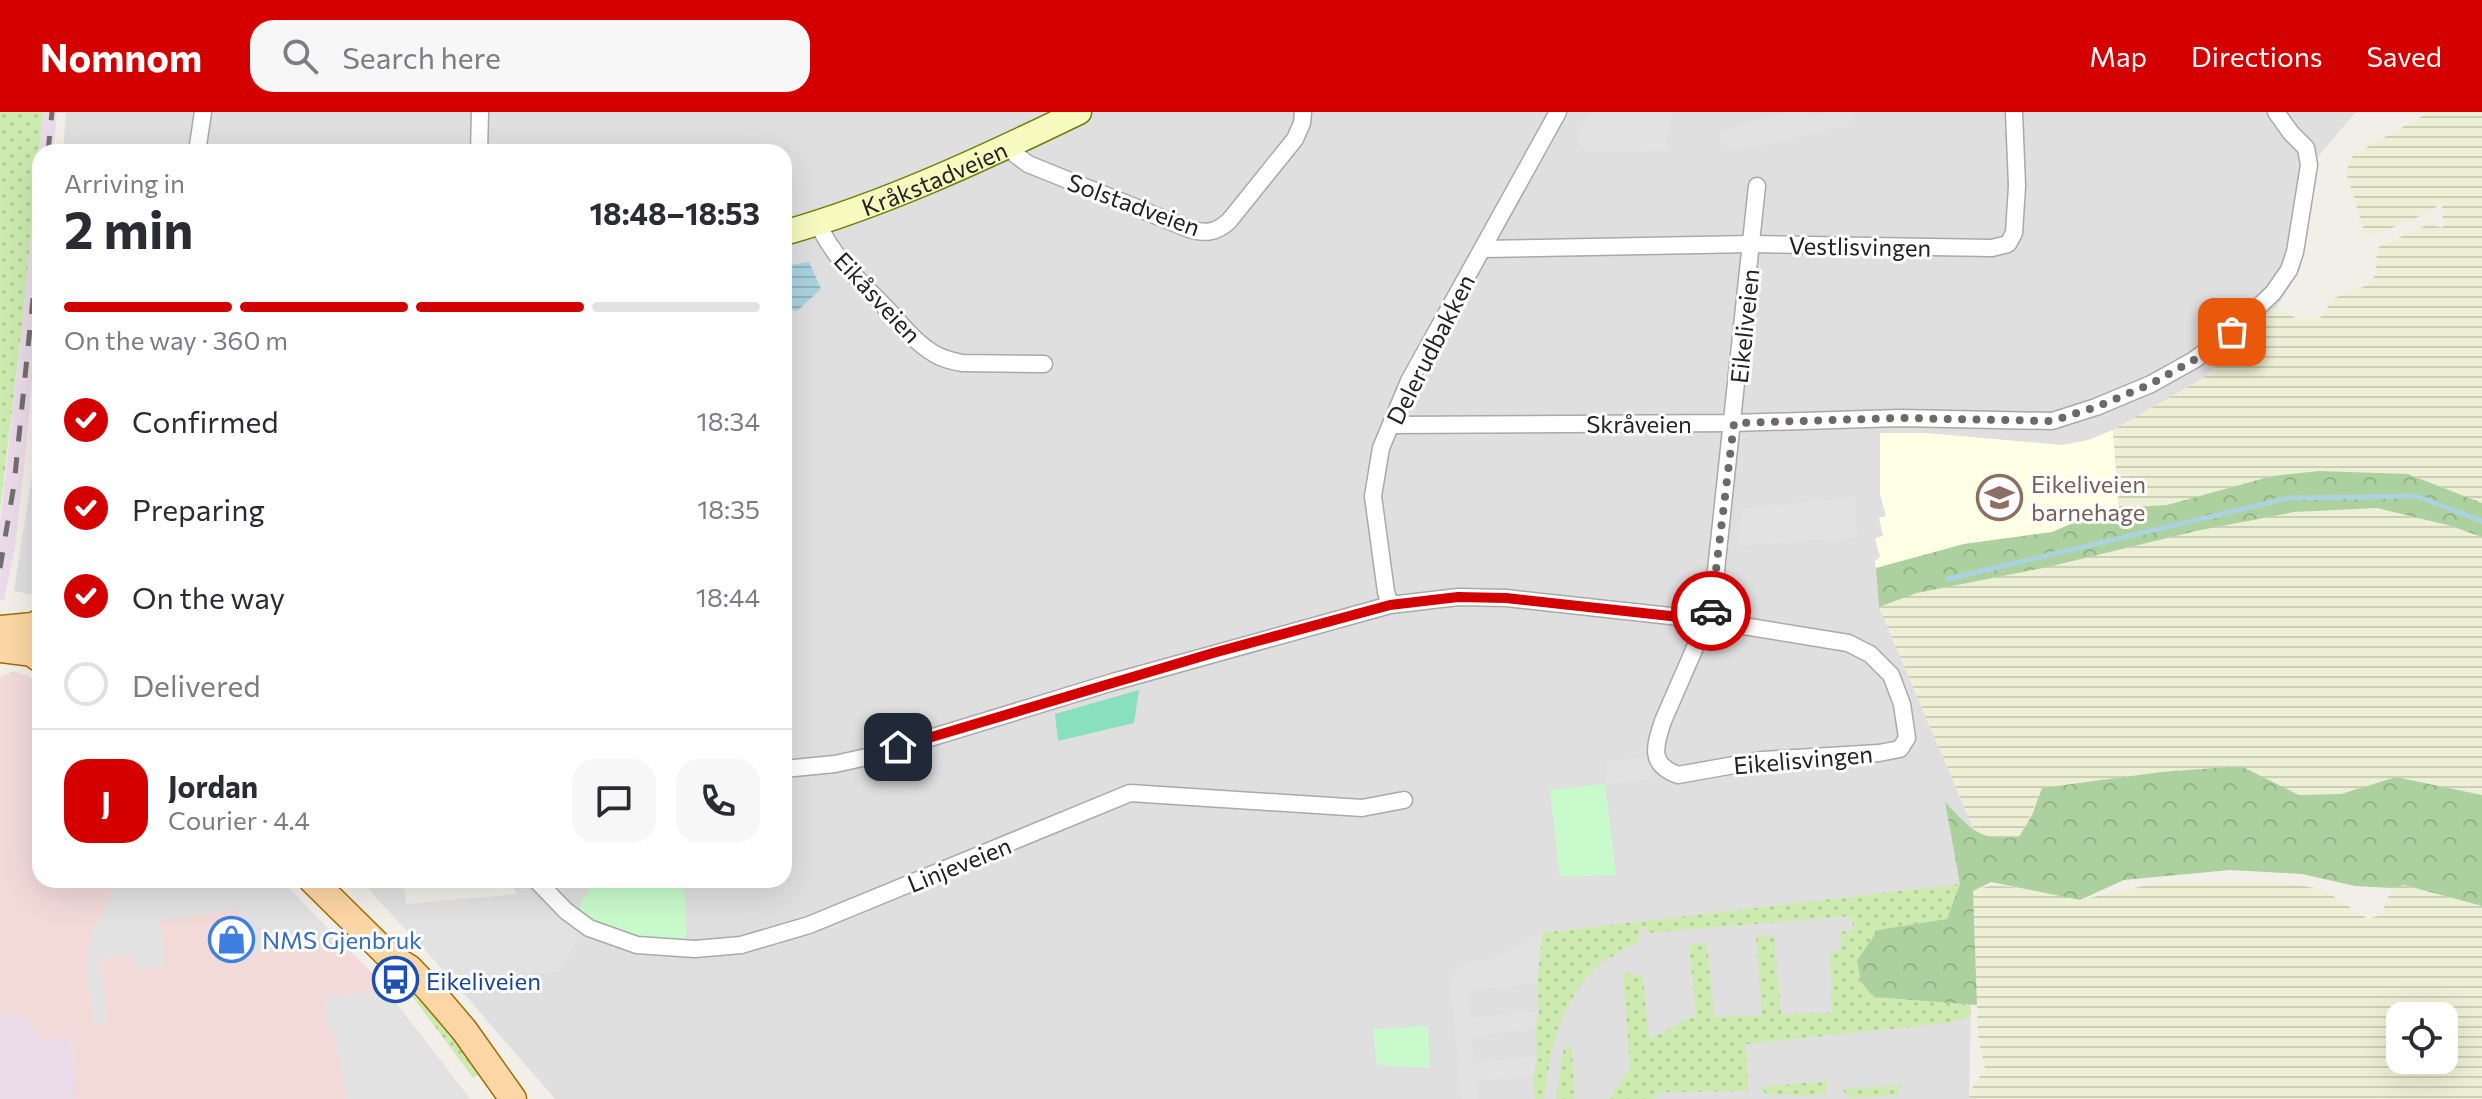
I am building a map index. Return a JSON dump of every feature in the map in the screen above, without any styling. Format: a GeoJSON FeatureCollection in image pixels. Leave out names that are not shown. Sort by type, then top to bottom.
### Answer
{"type":"FeatureCollection","features":[{"type":"Feature","properties":{"kind":"main road","name":"Kråkstadveien"},"geometry":{"type":"LineString","coordinates":[[792,231],[909,190],[1079,112]]}},
{"type":"Feature","properties":{"kind":"main road"},"geometry":{"type":"LineString","coordinates":[[0,629],[32,625]]}},
{"type":"Feature","properties":{"kind":"main road"},"geometry":{"type":"LineString","coordinates":[[0,649],[32,655]]}},
{"type":"Feature","properties":{"kind":"main road"},"geometry":{"type":"LineString","coordinates":[[320,888],[388,955],[409,968]]}},
{"type":"Feature","properties":{"kind":"main road"},"geometry":{"type":"LineString","coordinates":[[342,888],[454,1018],[513,1099]]}},
{"type":"Feature","properties":{"kind":"street"},"geometry":{"type":"LineString","coordinates":[[198,144],[203,112]]}},
{"type":"Feature","properties":{"kind":"street"},"geometry":{"type":"LineString","coordinates":[[479,144],[480,112]]}},
{"type":"Feature","properties":{"kind":"street","name":"Solstadveien"},"geometry":{"type":"LineString","coordinates":[[1010,144],[1016,155],[1028,164],[1204,233],[1217,230],[1229,221],[1295,139],[1303,112]]}},
{"type":"Feature","properties":{"kind":"street","name":"Delerudbakken"},"geometry":{"type":"LineString","coordinates":[[1390,605],[1373,496],[1381,448],[1409,381],[1558,112]]}},
{"type":"Feature","properties":{"kind":"street","name":"Vestlisvingen"},"geometry":{"type":"LineString","coordinates":[[1483,249],[1752,244],[1992,248],[2008,244],[2014,233],[2017,186],[2014,112]]}},
{"type":"Feature","properties":{"kind":"street","name":"Skråveien"},"geometry":{"type":"LineString","coordinates":[[1391,425],[1734,423],[1900,418],[2052,421],[2096,407],[2151,384],[2194,360],[2232,332],[2273,293],[2289,270],[2303,210],[2309,165],[2306,148],[2276,112]]}},
{"type":"Feature","properties":{"kind":"street","name":"Eikeliveien"},"geometry":{"type":"LineString","coordinates":[[1707,620],[1712,608],[1734,423],[1757,186]]}},
{"type":"Feature","properties":{"kind":"street","name":"Eikåsveien"},"geometry":{"type":"LineString","coordinates":[[818,223],[824,236],[854,275],[933,353],[962,363],[1044,364]]}},
{"type":"Feature","properties":{"kind":"street"},"geometry":{"type":"LineString","coordinates":[[792,768],[835,764],[871,756],[1113,682],[1390,605],[1458,597],[1506,598],[1707,620]]}},
{"type":"Feature","properties":{"kind":"street","name":"Eikelisvingen"},"geometry":{"type":"LineString","coordinates":[[1707,620],[1848,643],[1870,654],[1891,675],[1902,704],[1907,738],[1900,749],[1879,753],[1762,760],[1678,775],[1667,771],[1657,760],[1657,738],[1707,620]]}},
{"type":"Feature","properties":{"kind":"street","name":"Linjeveien"},"geometry":{"type":"LineString","coordinates":[[544,888],[566,911],[589,928],[637,945],[695,949],[741,945],[809,925],[1130,793],[1362,808],[1404,800]]}},
{"type":"Feature","properties":{"kind":"shaded area"},"geometry":{"type":"Polygon","coordinates":[[[43,112],[57,112],[54,144],[40,144],[43,112]]]}},
{"type":"Feature","properties":{"kind":"shaded area"},"geometry":{"type":"Polygon","coordinates":[[[66,112],[2356,112],[2316,159],[2300,269],[2277,307],[2202,379],[2114,430],[2119,508],[2052,532],[1964,544],[1876,568],[1879,607],[1975,832],[1969,1099],[555,1099],[452,980],[560,971],[529,893],[517,894],[514,888],[792,888],[792,144],[64,144],[66,112]]]}},
{"type":"Feature","properties":{"kind":"shaded area"},"geometry":{"type":"Polygon","coordinates":[[[1590,112],[1671,112],[1668,151],[1591,152],[1577,145],[1580,130],[1590,112]]]}},
{"type":"Feature","properties":{"kind":"shaded area"},"geometry":{"type":"Polygon","coordinates":[[[1786,112],[1808,112],[1810,117],[1825,112],[1855,112],[1850,125],[1759,146],[1724,147],[1719,132],[1786,112]]]}},
{"type":"Feature","properties":{"kind":"shaded area"},"geometry":{"type":"Polygon","coordinates":[[[2423,112],[2482,112],[2482,503],[2408,474],[2272,476],[2167,505],[2119,508],[2113,430],[2202,379],[2277,307],[2297,319],[2320,318],[2334,298],[2368,285],[2376,274],[2377,248],[2429,224],[2443,228],[2442,203],[2425,214],[2377,234],[2365,234],[2346,172],[2353,155],[2424,115],[2423,112]]]}},
{"type":"Feature","properties":{"kind":"shaded area"},"geometry":{"type":"Polygon","coordinates":[[[32,224],[32,380],[15,546],[4,600],[0,601],[0,522],[32,224]]]}},
{"type":"Feature","properties":{"kind":"shaded area","name":"Eikeliveien barnehage"},"geometry":{"type":"Polygon","coordinates":[[[2113,430],[2119,508],[2052,532],[1964,544],[1876,568],[1875,561],[1880,557],[1875,538],[1883,536],[1879,518],[1886,516],[1880,494],[1880,433],[1926,433],[2062,445],[2088,440],[2113,430]]]}},
{"type":"Feature","properties":{"kind":"shaded area"},"geometry":{"type":"Polygon","coordinates":[[[32,475],[32,594],[14,591],[32,475]]]}},
{"type":"Feature","properties":{"kind":"shaded area"},"geometry":{"type":"Polygon","coordinates":[[[1855,497],[1857,537],[1738,546],[1742,509],[1855,497]]]}},
{"type":"Feature","properties":{"kind":"shaded area"},"geometry":{"type":"Polygon","coordinates":[[[2377,508],[2482,537],[2482,795],[2396,777],[2341,794],[2299,795],[2241,766],[2161,772],[2043,788],[2020,837],[1998,839],[1975,832],[1879,607],[1916,593],[2048,567],[2196,531],[2294,512],[2377,508]]]}},
{"type":"Feature","properties":{"kind":"shaded area"},"geometry":{"type":"Polygon","coordinates":[[[14,671],[32,678],[32,888],[289,888],[375,976],[470,1099],[77,1099],[71,1037],[44,1041],[22,1017],[0,1013],[0,677],[14,671]]]}},
{"type":"Feature","properties":{"kind":"shaded area"},"geometry":{"type":"Polygon","coordinates":[[[1651,757],[1653,779],[1605,784],[1607,761],[1651,757]]]}},
{"type":"Feature","properties":{"kind":"shaded area"},"geometry":{"type":"Polygon","coordinates":[[[2161,882],[2278,882],[2322,889],[2368,919],[2381,915],[2392,888],[2403,885],[2482,906],[2482,1099],[1969,1099],[1969,1093],[1985,1068],[1978,1037],[1973,890],[1994,885],[2044,891],[2080,900],[2161,882]]]}},
{"type":"Feature","properties":{"kind":"shaded area"},"geometry":{"type":"Polygon","coordinates":[[[116,888],[289,888],[340,941],[245,954],[239,909],[160,921],[166,966],[137,970],[134,953],[100,958],[108,1022],[94,1024],[88,979],[89,939],[116,888]]]}},
{"type":"Feature","properties":{"kind":"shaded area"},"geometry":{"type":"Polygon","coordinates":[[[367,888],[404,888],[406,904],[529,893],[581,934],[560,971],[452,980],[367,888]]]}},
{"type":"Feature","properties":{"kind":"shaded area"},"geometry":{"type":"Polygon","coordinates":[[[1542,933],[1537,983],[1467,991],[1470,1018],[1539,1011],[1535,1029],[1471,1036],[1474,1063],[1537,1056],[1533,1076],[1476,1081],[1478,1099],[1461,1099],[1450,981],[1461,964],[1490,960],[1542,933]]]}},
{"type":"Feature","properties":{"kind":"shaded area"},"geometry":{"type":"Polygon","coordinates":[[[386,990],[470,1099],[346,1099],[335,1032],[328,1032],[324,998],[386,990]]]}},
{"type":"Feature","properties":{"kind":"shaded area"},"geometry":{"type":"Polygon","coordinates":[[[0,1013],[22,1017],[44,1041],[71,1037],[77,1099],[0,1099],[0,1013]]]}},
{"type":"Feature","properties":{"kind":"green space"},"geometry":{"type":"Polygon","coordinates":[[[0,112],[43,112],[40,144],[32,144],[32,224],[0,511],[0,112]]]}},
{"type":"Feature","properties":{"kind":"green space"},"geometry":{"type":"Polygon","coordinates":[[[2319,471],[2408,474],[2482,503],[2482,537],[2377,508],[2294,512],[1917,593],[1879,607],[1876,568],[1964,544],[2052,532],[2119,508],[2167,505],[2272,476],[2319,471]]]}},
{"type":"Feature","properties":{"kind":"green space"},"geometry":{"type":"Polygon","coordinates":[[[1139,690],[1134,723],[1058,741],[1055,714],[1139,690]]]}},
{"type":"Feature","properties":{"kind":"green space"},"geometry":{"type":"Polygon","coordinates":[[[2241,766],[2299,795],[2341,794],[2396,777],[2482,795],[2482,906],[2404,885],[2392,888],[2355,886],[2302,874],[2230,870],[2124,880],[2080,900],[1991,882],[1973,891],[1977,1005],[1874,997],[1861,982],[1857,960],[1878,930],[1947,919],[1960,884],[1945,802],[1977,832],[1994,837],[2019,837],[2032,815],[2042,788],[2161,772],[2241,766]]]}},
{"type":"Feature","properties":{"kind":"green space"},"geometry":{"type":"Polygon","coordinates":[[[1605,784],[1616,875],[1560,877],[1550,790],[1605,784]]]}},
{"type":"Feature","properties":{"kind":"green space"},"geometry":{"type":"Polygon","coordinates":[[[1960,884],[1947,920],[1878,931],[1874,997],[1971,1005],[1970,1017],[1948,1023],[1746,1044],[1748,1091],[1664,1092],[1651,1099],[1609,1099],[1630,1068],[1623,972],[1643,977],[1649,1040],[1688,1018],[1696,1017],[1689,945],[1707,943],[1714,1017],[1762,1015],[1756,936],[1774,935],[1781,1014],[1832,1013],[1830,952],[1841,950],[1840,932],[1853,930],[1852,916],[1648,933],[1648,929],[1638,929],[1639,941],[1601,964],[1576,992],[1554,1044],[1544,1099],[1535,1099],[1533,1076],[1537,1056],[1535,1029],[1539,1011],[1537,983],[1542,933],[1960,884]]]}},
{"type":"Feature","properties":{"kind":"green space"},"geometry":{"type":"Polygon","coordinates":[[[591,888],[684,888],[687,932],[684,940],[660,943],[646,940],[581,914],[583,899],[591,888]]]}},
{"type":"Feature","properties":{"kind":"green space"},"geometry":{"type":"Polygon","coordinates":[[[406,988],[437,1012],[485,1077],[478,1075],[473,1078],[406,988]]]}},
{"type":"Feature","properties":{"kind":"green space"},"geometry":{"type":"Polygon","coordinates":[[[1428,1026],[1430,1068],[1377,1065],[1373,1029],[1428,1026]]]}},
{"type":"Feature","properties":{"kind":"green space"},"geometry":{"type":"Polygon","coordinates":[[[1564,1047],[1572,1047],[1574,1099],[1556,1099],[1564,1047]]]}},
{"type":"Feature","properties":{"kind":"green space"},"geometry":{"type":"Polygon","coordinates":[[[1828,1081],[1826,1094],[1806,1096],[1766,1094],[1760,1087],[1828,1081]]]}},
{"type":"Feature","properties":{"kind":"green space"},"geometry":{"type":"Polygon","coordinates":[[[1901,1085],[1897,1095],[1851,1098],[1841,1089],[1901,1085]]]}},
{"type":"Feature","properties":{"kind":"water"},"geometry":{"type":"Polygon","coordinates":[[[809,262],[821,289],[797,311],[792,310],[792,265],[809,262]]]}},
{"type":"Feature","properties":{"kind":"waterway"},"geometry":{"type":"LineString","coordinates":[[1948,579],[2289,498],[2416,496],[2482,521]]}},
{"type":"Feature","properties":{"kind":"railway"},"geometry":{"type":"LineString","coordinates":[[49,144],[52,112]]}},
{"type":"Feature","properties":{"kind":"railway"},"geometry":{"type":"LineString","coordinates":[[0,568],[14,485],[32,308]]}},
{"type":"Feature","properties":{"kind":"way so far"},"geometry":{"type":"LineString","coordinates":[[1711,611],[1734,423],[1900,418],[2052,421],[2151,384],[2194,360],[2232,332]]}},
{"type":"Feature","properties":{"kind":"place","name":"Eikeliveien barnehage"},"geometry":{"type":"Point","coordinates":[2000,497]}},
{"type":"Feature","properties":{"kind":"place","name":"NMS Gjenbruk"},"geometry":{"type":"Point","coordinates":[231,939]}},
{"type":"Feature","properties":{"kind":"place","name":"Eikeliveien"},"geometry":{"type":"Point","coordinates":[395,980]}},
{"type":"Feature","properties":{"kind":"route"},"geometry":{"type":"LineString","coordinates":[[898,747],[1213,653],[1390,605],[1458,597],[1506,598],[1707,620],[1711,611]]}}]}
